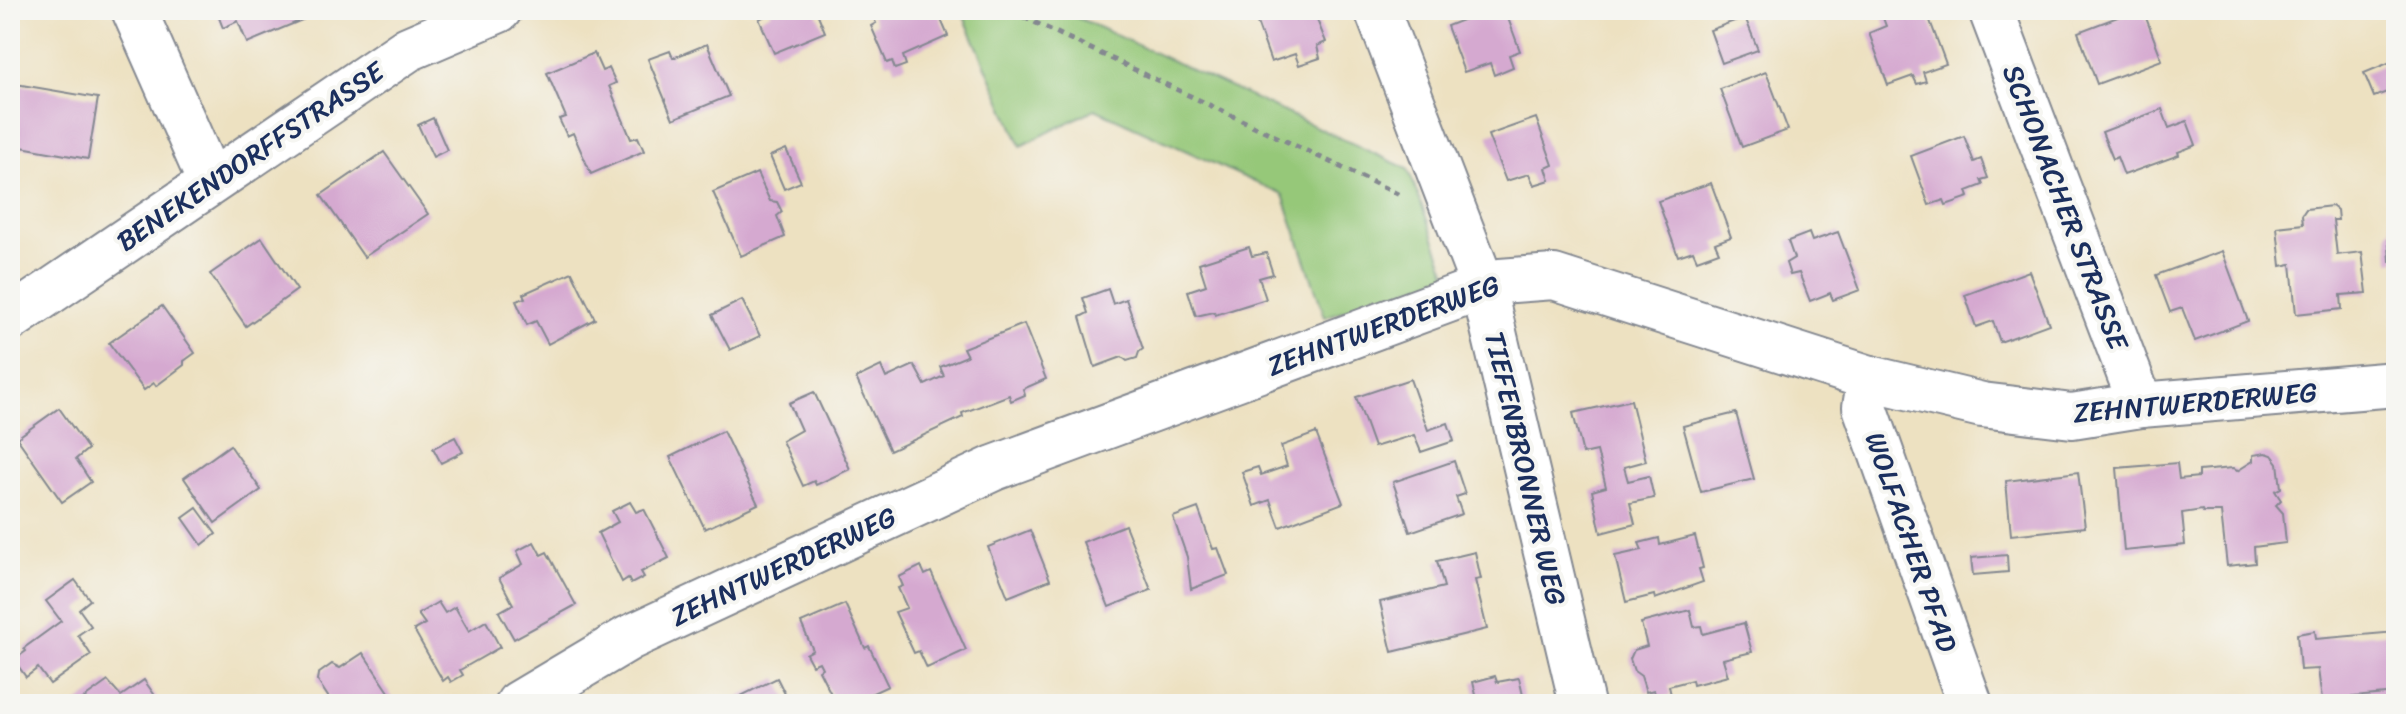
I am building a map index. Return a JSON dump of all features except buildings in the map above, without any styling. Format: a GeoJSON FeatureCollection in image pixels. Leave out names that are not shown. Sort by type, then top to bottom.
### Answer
{"type":"FeatureCollection","features":[{"type":"Feature","properties":{"kind":"street"},"geometry":{"type":"LineString","coordinates":[[134,10],[210,182]]}},
{"type":"Feature","properties":{"kind":"street","name":"BENEKENDORFFSTRASSE"},"geometry":{"type":"LineString","coordinates":[[10,319],[408,49],[499,10]]}},
{"type":"Feature","properties":{"kind":"street","name":"TIEFENBRONNER WEG"},"geometry":{"type":"LineString","coordinates":[[1377,10],[1483,286],[1582,704]]}},
{"type":"Feature","properties":{"kind":"street","name":"SCHONACHER STRASSE"},"geometry":{"type":"LineString","coordinates":[[1991,10],[2141,405]]}},
{"type":"Feature","properties":{"kind":"street","name":"ZEHNTWERDERWEG"},"geometry":{"type":"LineString","coordinates":[[518,704],[629,638],[994,468],[1500,281],[1554,277],[1870,378],[1982,405],[2072,416],[2141,405],[2396,384]]}},
{"type":"Feature","properties":{"kind":"street","name":"WOLFACHER PFAD"},"geometry":{"type":"LineString","coordinates":[[1870,378],[1865,407],[1970,704]]}},
{"type":"Feature","properties":{"kind":"path"},"geometry":{"type":"LineString","coordinates":[[1015,10],[1031,21],[1414,201]]}},
{"type":"Feature","properties":{"kind":"green space"},"geometry":{"type":"Polygon","coordinates":[[[961,10],[1061,10],[1408,169],[1448,276],[1325,317],[1283,195],[1095,109],[1021,146],[961,10]]]}}]}
